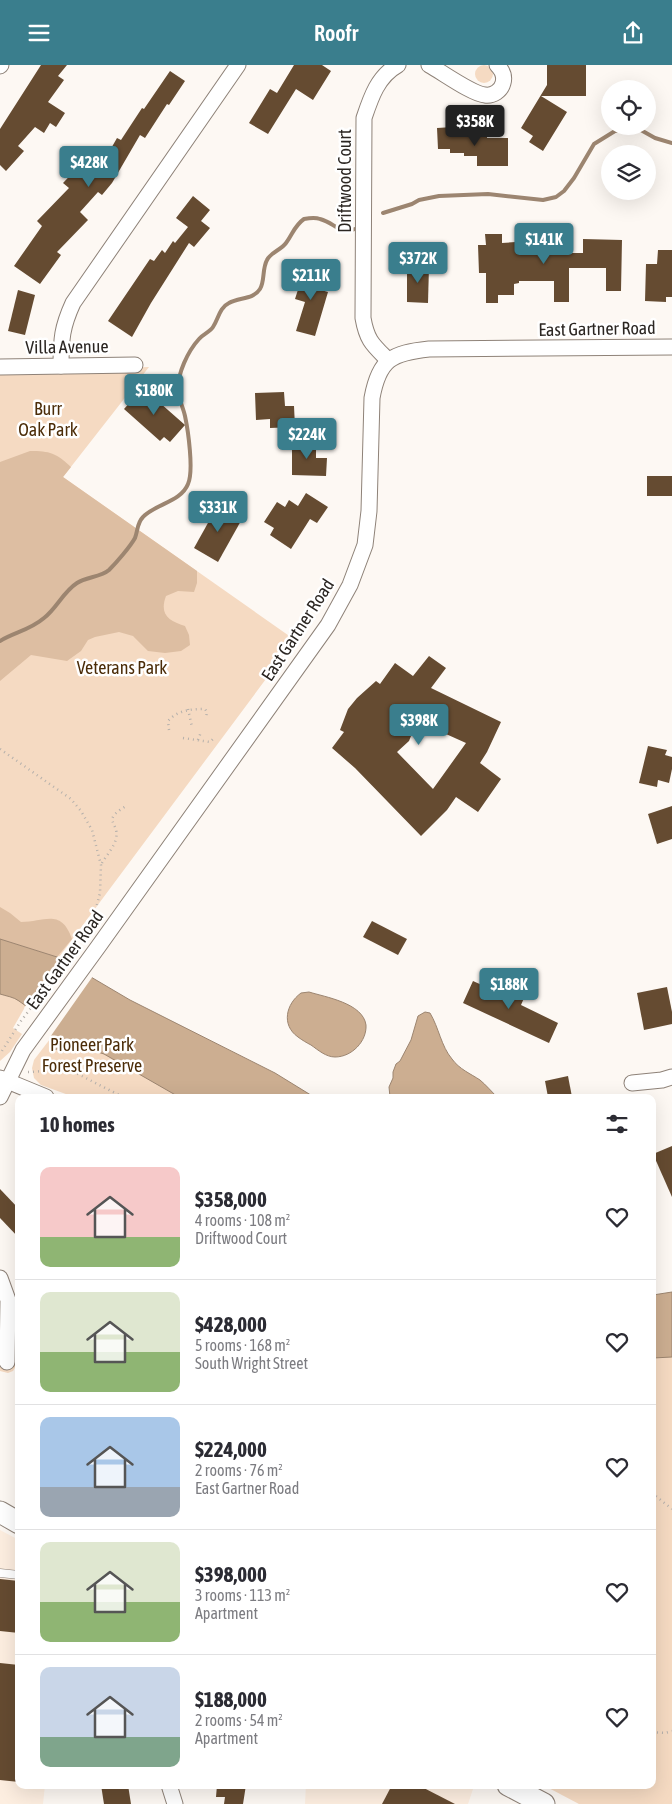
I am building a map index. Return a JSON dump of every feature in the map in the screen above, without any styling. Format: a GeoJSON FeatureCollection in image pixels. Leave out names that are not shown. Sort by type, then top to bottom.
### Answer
{"type":"FeatureCollection","features":[{"type":"Feature","properties":{"kind":"main road"},"geometry":{"type":"LineString","coordinates":[[0,1512],[15,1521]]}},
{"type":"Feature","properties":{"kind":"main road"},"geometry":{"type":"LineString","coordinates":[[516,1789],[544,1804]]}},
{"type":"Feature","properties":{"kind":"street"},"geometry":{"type":"LineString","coordinates":[[61,366],[64,323],[74,303],[238,65]]}},
{"type":"Feature","properties":{"kind":"street","name":"Driftwood Court"},"geometry":{"type":"LineString","coordinates":[[388,361],[370,342],[363,318],[364,118],[373,91],[388,70],[398,65]]}},
{"type":"Feature","properties":{"kind":"street"},"geometry":{"type":"LineString","coordinates":[[429,65],[475,92],[484,95],[492,95],[499,90],[503,83],[503,75],[498,65]]}},
{"type":"Feature","properties":{"kind":"street","name":"East Gartner Road"},"geometry":{"type":"LineString","coordinates":[[0,1097],[3,1080],[23,1050],[328,625],[350,585],[365,545],[368,526],[372,398],[378,378],[388,361],[406,351],[429,349],[672,347]]}},
{"type":"Feature","properties":{"kind":"street","name":"Villa Avenue"},"geometry":{"type":"LineString","coordinates":[[0,367],[135,365]]}},
{"type":"Feature","properties":{"kind":"street"},"geometry":{"type":"LineString","coordinates":[[632,1083],[672,1077]]}},
{"type":"Feature","properties":{"kind":"street"},"geometry":{"type":"LineString","coordinates":[[3,1080],[38,1094]]}},
{"type":"Feature","properties":{"kind":"street"},"geometry":{"type":"LineString","coordinates":[[0,1278],[8,1300],[7,1362]]}},
{"type":"Feature","properties":{"kind":"street"},"geometry":{"type":"LineString","coordinates":[[171,1789],[175,1804]]}},
{"type":"Feature","properties":{"kind":"lane"},"geometry":{"type":"LineString","coordinates":[[0,1573],[15,1575]]}},
{"type":"Feature","properties":{"kind":"path"},"geometry":{"type":"LineString","coordinates":[[188,709],[192,727]]}},
{"type":"Feature","properties":{"kind":"path"},"geometry":{"type":"LineString","coordinates":[[169,730],[168,721],[172,716],[188,709],[205,709],[207,712],[206,718]]}},
{"type":"Feature","properties":{"kind":"path"},"geometry":{"type":"LineString","coordinates":[[198,740],[201,732]]}},
{"type":"Feature","properties":{"kind":"path"},"geometry":{"type":"LineString","coordinates":[[182,738],[210,742],[213,739]]}},
{"type":"Feature","properties":{"kind":"path"},"geometry":{"type":"LineString","coordinates":[[0,749],[71,799],[81,811],[92,830],[101,865],[100,893],[94,916],[78,946],[21,1021],[0,1053]]}},
{"type":"Feature","properties":{"kind":"path"},"geometry":{"type":"LineString","coordinates":[[101,865],[116,840],[112,816],[126,806]]}},
{"type":"Feature","properties":{"kind":"path"},"geometry":{"type":"LineString","coordinates":[[28,1072],[61,1070],[74,1072],[117,1094]]}},
{"type":"Feature","properties":{"kind":"path"},"geometry":{"type":"LineString","coordinates":[[656,1496],[672,1509]]}},
{"type":"Feature","properties":{"kind":"path"},"geometry":{"type":"LineString","coordinates":[[656,1732],[672,1731]]}},
{"type":"Feature","properties":{"kind":"shaded area"},"geometry":{"type":"Polygon","coordinates":[[[30,451],[48,452],[61,459],[71,467],[63,477],[197,571],[197,583],[194,592],[178,591],[166,596],[164,603],[167,616],[174,622],[185,626],[189,635],[190,645],[181,651],[165,653],[148,651],[133,636],[119,632],[88,640],[81,651],[67,661],[31,655],[0,681],[0,462],[30,451]]]}},
{"type":"Feature","properties":{"kind":"shaded area"},"geometry":{"type":"Polygon","coordinates":[[[0,907],[21,922],[45,919],[57,920],[68,929],[72,939],[57,957],[0,939],[0,907]]]}},
{"type":"Feature","properties":{"kind":"shaded area"},"geometry":{"type":"Polygon","coordinates":[[[0,939],[57,957],[130,1000],[275,1073],[309,1094],[174,1094],[104,1054],[79,1046],[69,1046],[53,1050],[45,1029],[36,1016],[17,1000],[0,994],[0,939]]]}},
{"type":"Feature","properties":{"kind":"shaded area"},"geometry":{"type":"Polygon","coordinates":[[[309,992],[351,1006],[363,1017],[366,1031],[361,1042],[353,1051],[341,1056],[328,1056],[301,1039],[289,1027],[288,1015],[292,1003],[301,993],[309,992]]]}},
{"type":"Feature","properties":{"kind":"shaded area"},"geometry":{"type":"Polygon","coordinates":[[[425,1012],[430,1013],[448,1054],[455,1063],[480,1080],[494,1094],[390,1094],[389,1087],[393,1078],[393,1072],[411,1040],[418,1016],[425,1012]]]}},
{"type":"Feature","properties":{"kind":"shaded area"},"geometry":{"type":"Polygon","coordinates":[[[672,1292],[672,1357],[656,1358],[656,1295],[672,1292]]]}},
{"type":"Feature","properties":{"kind":"shaded area"},"geometry":{"type":"Polygon","coordinates":[[[0,1530],[15,1538],[15,1789],[45,1789],[43,1804],[0,1804],[0,1530]]]}},
{"type":"Feature","properties":{"kind":"shaded area"},"geometry":{"type":"Polygon","coordinates":[[[306,1789],[473,1789],[468,1804],[305,1804],[306,1789]]]}},
{"type":"Feature","properties":{"kind":"green space"},"geometry":{"type":"Polygon","coordinates":[[[480,65],[488,65],[493,70],[491,81],[480,83],[475,78],[475,70],[480,65]]]}},
{"type":"Feature","properties":{"kind":"green space","name":"Veterans Park"},"geometry":{"type":"Polygon","coordinates":[[[149,367],[63,477],[295,640],[36,988],[13,1028],[22,1034],[10,1052],[0,1061],[0,372],[149,367]]]}},
{"type":"Feature","properties":{"kind":"green space","name":"Pioneer Park Forest Preserve"},"geometry":{"type":"Polygon","coordinates":[[[76,1005],[241,1094],[66,1094],[41,1085],[34,1078],[32,1068],[34,1060],[76,1005]]]}},
{"type":"Feature","properties":{"kind":"green space"},"geometry":{"type":"Polygon","coordinates":[[[672,1323],[672,1804],[579,1804],[551,1789],[656,1789],[656,1325],[672,1323]]]}},
{"type":"Feature","properties":{"kind":"green space"},"geometry":{"type":"Polygon","coordinates":[[[0,1353],[15,1354],[15,1368],[13,1371],[8,1373],[0,1371],[0,1353]]]}},
{"type":"Feature","properties":{"kind":"pier"},"geometry":{"type":"Polygon","coordinates":[[[61,957],[93,976],[48,1040],[39,1023],[24,1008],[61,957]]]}},
{"type":"Feature","properties":{"kind":"building"},"geometry":{"type":"Polygon","coordinates":[[[41,65],[67,65],[58,76],[64,80],[48,102],[65,113],[56,127],[50,123],[44,133],[35,127],[18,146],[24,151],[6,171],[0,165],[0,129],[41,65]]]}},
{"type":"Feature","properties":{"kind":"building"},"geometry":{"type":"Polygon","coordinates":[[[294,65],[322,65],[331,71],[313,100],[296,89],[268,134],[249,123],[270,89],[277,93],[294,65]]]}},
{"type":"Feature","properties":{"kind":"building"},"geometry":{"type":"Polygon","coordinates":[[[547,65],[586,65],[586,96],[541,96],[567,112],[543,151],[529,142],[533,136],[521,128],[547,85],[547,65]]]}},
{"type":"Feature","properties":{"kind":"building"},"geometry":{"type":"Polygon","coordinates":[[[170,71],[185,81],[169,105],[167,104],[145,138],[140,135],[112,183],[102,195],[98,192],[80,212],[88,220],[57,252],[61,255],[40,284],[14,266],[42,226],[37,221],[69,188],[63,183],[84,161],[97,173],[117,138],[121,140],[170,71]]]}},
{"type":"Feature","properties":{"kind":"building"},"geometry":{"type":"Polygon","coordinates":[[[453,127],[453,135],[487,134],[487,138],[508,138],[508,166],[477,166],[477,156],[464,156],[464,153],[450,153],[450,149],[438,149],[437,128],[453,127]]]}},
{"type":"Feature","properties":{"kind":"building"},"geometry":{"type":"Polygon","coordinates":[[[193,196],[210,210],[201,221],[210,228],[194,247],[189,243],[132,337],[108,321],[150,259],[154,261],[162,250],[165,253],[173,241],[175,243],[188,227],[176,218],[193,196]]]}},
{"type":"Feature","properties":{"kind":"building"},"geometry":{"type":"Polygon","coordinates":[[[485,234],[502,234],[502,243],[547,240],[547,253],[583,253],[583,239],[622,240],[621,291],[606,291],[606,268],[569,268],[569,302],[554,302],[554,281],[519,281],[519,283],[514,284],[514,295],[498,295],[498,303],[486,303],[486,273],[479,273],[478,245],[486,245],[485,234]]]}},
{"type":"Feature","properties":{"kind":"building"},"geometry":{"type":"Polygon","coordinates":[[[658,250],[672,250],[672,297],[666,297],[666,302],[645,301],[646,264],[657,264],[658,250]]]}},
{"type":"Feature","properties":{"kind":"building"},"geometry":{"type":"Polygon","coordinates":[[[407,266],[429,266],[428,303],[407,302],[407,266]]]}},
{"type":"Feature","properties":{"kind":"building"},"geometry":{"type":"Polygon","coordinates":[[[305,268],[326,274],[321,290],[328,292],[315,336],[296,331],[305,302],[295,299],[305,268]]]}},
{"type":"Feature","properties":{"kind":"building"},"geometry":{"type":"Polygon","coordinates":[[[18,290],[35,295],[25,335],[8,331],[18,290]]]}},
{"type":"Feature","properties":{"kind":"building"},"geometry":{"type":"Polygon","coordinates":[[[143,388],[185,425],[170,442],[164,437],[160,441],[124,409],[143,388]]]}},
{"type":"Feature","properties":{"kind":"building"},"geometry":{"type":"Polygon","coordinates":[[[284,392],[285,406],[294,406],[295,427],[270,428],[270,419],[256,420],[255,393],[284,392]]]}},
{"type":"Feature","properties":{"kind":"building"},"geometry":{"type":"Polygon","coordinates":[[[292,441],[316,441],[316,458],[327,458],[326,476],[292,475],[292,441]]]}},
{"type":"Feature","properties":{"kind":"building"},"geometry":{"type":"Polygon","coordinates":[[[647,476],[672,476],[672,496],[647,496],[647,476]]]}},
{"type":"Feature","properties":{"kind":"building"},"geometry":{"type":"Polygon","coordinates":[[[306,493],[328,507],[317,523],[310,519],[291,549],[270,535],[274,528],[264,522],[277,502],[285,507],[289,500],[298,506],[306,493]]]}},
{"type":"Feature","properties":{"kind":"building"},"geometry":{"type":"Polygon","coordinates":[[[218,505],[242,519],[218,562],[194,548],[218,505]]]}},
{"type":"Feature","properties":{"kind":"building"},"geometry":{"type":"Polygon","coordinates":[[[429,656],[446,668],[431,688],[501,722],[480,763],[501,779],[478,812],[456,797],[447,810],[421,836],[355,768],[332,748],[344,732],[340,730],[348,709],[376,681],[380,684],[395,663],[413,676],[429,656]],[[417,721],[409,741],[397,752],[433,789],[466,743],[417,721]]]}},
{"type":"Feature","properties":{"kind":"building"},"geometry":{"type":"Polygon","coordinates":[[[648,746],[667,750],[665,755],[672,757],[669,783],[658,780],[657,787],[639,783],[648,746]]]}},
{"type":"Feature","properties":{"kind":"building"},"geometry":{"type":"Polygon","coordinates":[[[672,806],[672,839],[657,844],[648,814],[672,806]]]}},
{"type":"Feature","properties":{"kind":"building"},"geometry":{"type":"Polygon","coordinates":[[[372,921],[407,939],[398,955],[363,937],[372,921]]]}},
{"type":"Feature","properties":{"kind":"building"},"geometry":{"type":"Polygon","coordinates":[[[487,980],[524,998],[521,1005],[558,1023],[549,1043],[463,1003],[473,981],[484,986],[487,980]]]}},
{"type":"Feature","properties":{"kind":"building"},"geometry":{"type":"Polygon","coordinates":[[[667,987],[672,1012],[672,1024],[644,1030],[637,993],[667,987]]]}},
{"type":"Feature","properties":{"kind":"building"},"geometry":{"type":"Polygon","coordinates":[[[568,1076],[571,1094],[547,1094],[545,1081],[568,1076]]]}},
{"type":"Feature","properties":{"kind":"building"},"geometry":{"type":"Polygon","coordinates":[[[672,1146],[672,1197],[656,1161],[656,1153],[672,1146]]]}},
{"type":"Feature","properties":{"kind":"building"},"geometry":{"type":"Polygon","coordinates":[[[0,1189],[15,1205],[15,1234],[0,1218],[0,1189]]]}},
{"type":"Feature","properties":{"kind":"building"},"geometry":{"type":"Polygon","coordinates":[[[0,1579],[15,1581],[15,1633],[0,1631],[0,1579]]]}},
{"type":"Feature","properties":{"kind":"building"},"geometry":{"type":"Polygon","coordinates":[[[0,1663],[15,1665],[15,1782],[0,1780],[0,1663]]]}},
{"type":"Feature","properties":{"kind":"building"},"geometry":{"type":"Polygon","coordinates":[[[102,1789],[129,1789],[131,1804],[104,1804],[102,1789]]]}},
{"type":"Feature","properties":{"kind":"building"},"geometry":{"type":"Polygon","coordinates":[[[217,1789],[245,1789],[243,1804],[224,1804],[225,1797],[216,1797],[217,1789]]]}},
{"type":"Feature","properties":{"kind":"building"},"geometry":{"type":"Polygon","coordinates":[[[390,1789],[426,1789],[455,1804],[382,1804],[390,1789]]]}},
{"type":"Feature","properties":{"kind":"waterway"},"geometry":{"type":"LineString","coordinates":[[383,213],[419,200],[439,196],[488,194],[543,200],[556,197],[564,191],[574,178],[594,144],[615,131],[639,129],[655,138],[672,143]]}},
{"type":"Feature","properties":{"kind":"waterway"},"geometry":{"type":"LineString","coordinates":[[0,641],[39,622],[49,614],[77,583],[109,570],[133,542],[143,517],[174,499],[185,490],[190,478],[189,440],[178,391],[179,377],[191,350],[201,337],[212,329],[223,308],[233,301],[250,297],[257,293],[262,286],[264,267],[267,260],[284,245],[304,219],[318,218],[346,231],[358,228]]}},
{"type":"Feature","properties":{"kind":"park label","name":"Burr Oak Park"},"geometry":{"type":"Point","coordinates":[48,420]}}]}
